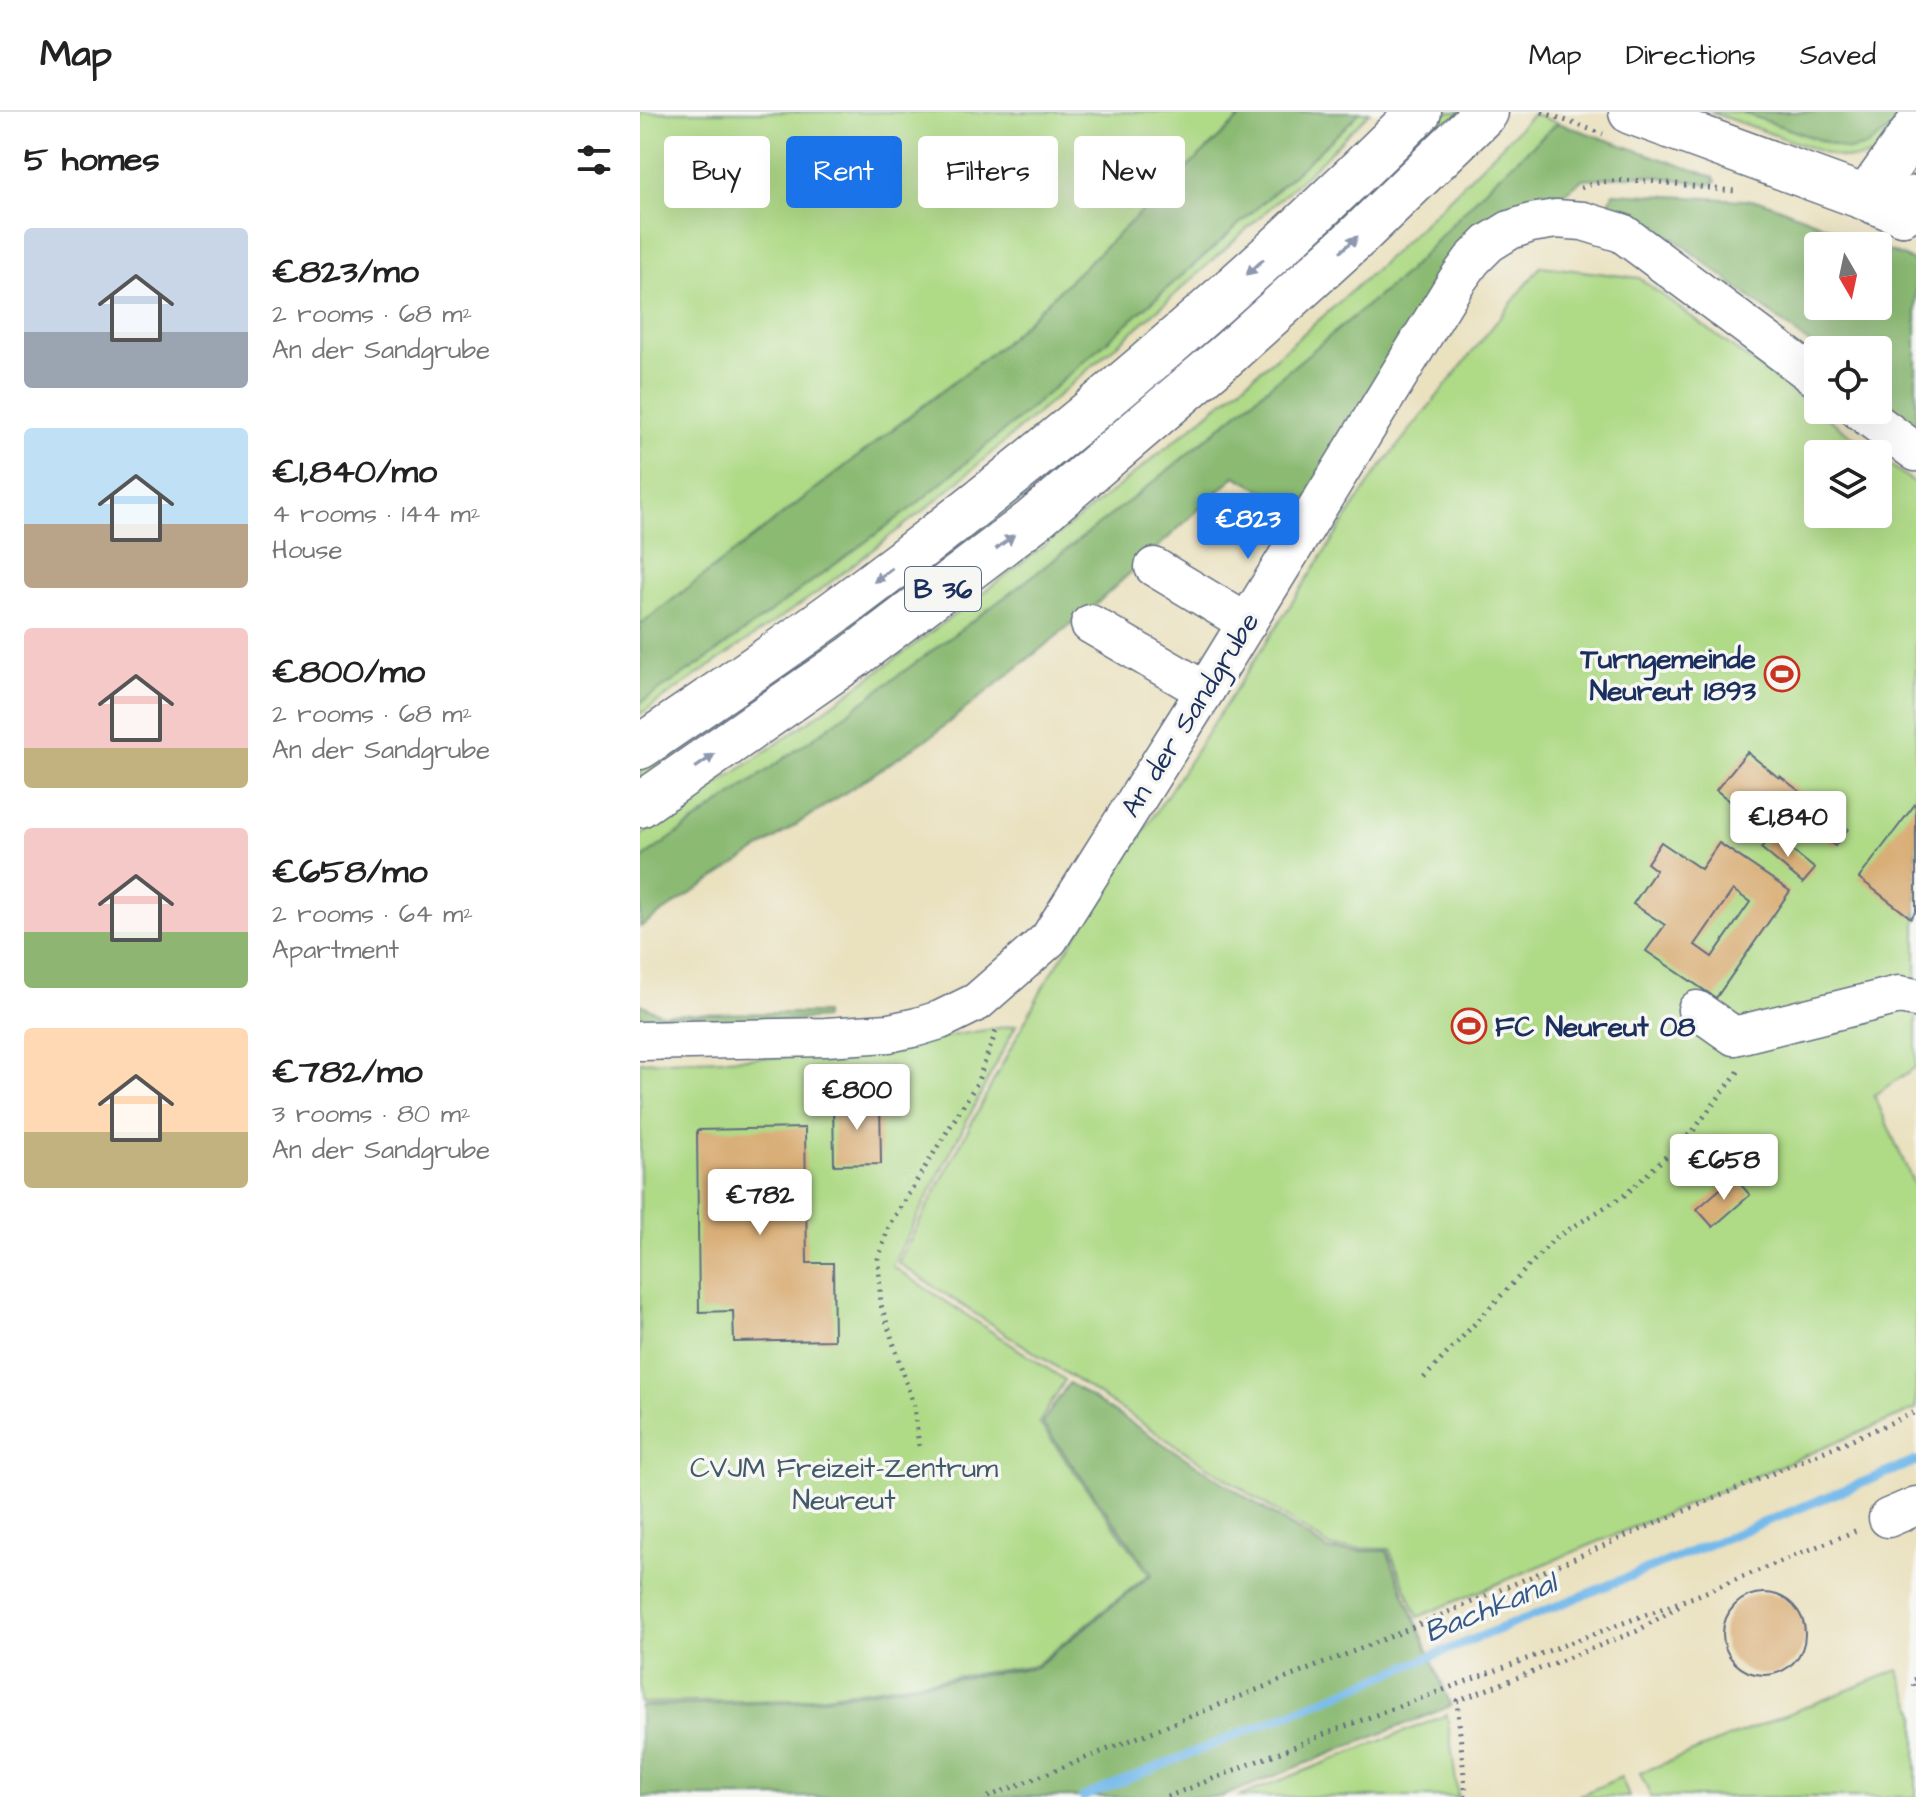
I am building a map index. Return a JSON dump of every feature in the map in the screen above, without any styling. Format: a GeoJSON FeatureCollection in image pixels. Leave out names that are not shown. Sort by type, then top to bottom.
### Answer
{"type":"FeatureCollection","features":[{"type":"Feature","properties":{"kind":"main road","name":"B 36"},"geometry":{"type":"LineString","coordinates":[[640,747],[843,606],[1033,459],[1313,215],[1419,112]]}},
{"type":"Feature","properties":{"kind":"main road","name":"B 36"},"geometry":{"type":"LineString","coordinates":[[640,805],[853,657],[1032,521],[1241,342],[1358,236],[1486,112]]}},
{"type":"Feature","properties":{"kind":"main road"},"geometry":{"type":"LineString","coordinates":[[1631,112],[1900,207],[1916,128]]}},
{"type":"Feature","properties":{"kind":"street","name":"An der Sandgrube"},"geometry":{"type":"LineString","coordinates":[[640,1041],[826,1037],[889,1033],[917,1027],[956,1014],[977,1002],[1049,939],[1456,282],[1489,243],[1510,230],[1556,219],[1583,221],[1622,233],[1804,369]]}},
{"type":"Feature","properties":{"kind":"street"},"geometry":{"type":"LineString","coordinates":[[1878,424],[1916,452]]}},
{"type":"Feature","properties":{"kind":"street"},"geometry":{"type":"LineString","coordinates":[[1154,567],[1247,623]]}},
{"type":"Feature","properties":{"kind":"street"},"geometry":{"type":"LineString","coordinates":[[1090,624],[1205,691]]}},
{"type":"Feature","properties":{"kind":"street"},"geometry":{"type":"LineString","coordinates":[[1697,1010],[1734,1036],[1899,995],[1916,998]]}},
{"type":"Feature","properties":{"kind":"path"},"geometry":{"type":"LineString","coordinates":[[1542,112],[1576,124]]}},
{"type":"Feature","properties":{"kind":"path"},"geometry":{"type":"LineString","coordinates":[[1556,219],[1577,189],[1606,181],[1645,181],[1746,191]]}},
{"type":"Feature","properties":{"kind":"path"},"geometry":{"type":"LineString","coordinates":[[919,1446],[914,1407],[881,1305],[878,1259],[890,1224],[977,1083],[1001,1019],[1001,981]]}},
{"type":"Feature","properties":{"kind":"path"},"geometry":{"type":"LineString","coordinates":[[1424,1378],[1555,1238],[1625,1195],[1693,1131],[1772,1027]]}},
{"type":"Feature","properties":{"kind":"path"},"geometry":{"type":"LineString","coordinates":[[988,1797],[1397,1634],[1916,1412]]}},
{"type":"Feature","properties":{"kind":"path"},"geometry":{"type":"LineString","coordinates":[[1167,1797],[1338,1729],[1696,1596],[1902,1512]]}},
{"type":"Feature","properties":{"kind":"path"},"geometry":{"type":"LineString","coordinates":[[1466,1797],[1457,1701],[1637,1631],[1696,1596]]}},
{"type":"Feature","properties":{"kind":"path"},"geometry":{"type":"LineString","coordinates":[[1916,1679],[1912,1681],[1916,1692]]}},
{"type":"Feature","properties":{"kind":"green space"},"geometry":{"type":"Polygon","coordinates":[[[640,112],[1246,112],[1185,170],[1185,136],[1074,136],[1074,208],[1145,208],[1003,344],[640,625],[640,112]]]}},
{"type":"Feature","properties":{"kind":"green space"},"geometry":{"type":"Polygon","coordinates":[[[1246,112],[1360,112],[1203,257],[914,506],[704,661],[640,703],[640,625],[1003,344],[1145,208],[1185,208],[1185,170],[1246,112]]]}},
{"type":"Feature","properties":{"kind":"green space"},"geometry":{"type":"Polygon","coordinates":[[[1360,112],[1370,112],[1319,163],[1169,300],[933,503],[815,594],[640,714],[640,703],[704,661],[914,506],[1203,257],[1360,112]]]}},
{"type":"Feature","properties":{"kind":"green space"},"geometry":{"type":"Polygon","coordinates":[[[1447,112],[1462,112],[1313,254],[952,561],[640,783],[640,768],[1387,171],[1447,112]]]}},
{"type":"Feature","properties":{"kind":"green space"},"geometry":{"type":"Polygon","coordinates":[[[1710,112],[1741,112],[1848,150],[1867,146],[1893,127],[1879,154],[1845,158],[1710,112]]]}},
{"type":"Feature","properties":{"kind":"green space"},"geometry":{"type":"Polygon","coordinates":[[[1741,112],[1905,112],[1893,127],[1867,146],[1848,150],[1741,112]]]}},
{"type":"Feature","properties":{"kind":"green space"},"geometry":{"type":"Polygon","coordinates":[[[1533,114],[1558,123],[1492,182],[1405,274],[1155,481],[1017,588],[819,734],[640,860],[640,836],[763,753],[944,623],[1259,371],[1395,251],[1533,114]]]}},
{"type":"Feature","properties":{"kind":"green space"},"geometry":{"type":"Polygon","coordinates":[[[1558,123],[1714,177],[1716,182],[1708,184],[1645,175],[1583,179],[1555,200],[1531,205],[1299,509],[1235,476],[1094,606],[933,735],[640,927],[640,860],[819,734],[1017,588],[1155,481],[1405,274],[1492,182],[1558,123]]]}},
{"type":"Feature","properties":{"kind":"green space"},"geometry":{"type":"Polygon","coordinates":[[[1613,193],[1762,201],[1841,232],[1804,232],[1804,320],[1892,320],[1892,252],[1916,262],[1916,425],[1892,407],[1892,336],[1804,336],[1804,339],[1672,237],[1606,210],[1613,193]]]}},
{"type":"Feature","properties":{"kind":"green space","name":"FC Neureut 08"},"geometry":{"type":"Polygon","coordinates":[[[1541,266],[1639,278],[1804,401],[1804,424],[1836,424],[1857,440],[1804,440],[1804,528],[1892,528],[1892,466],[1916,484],[1916,1067],[1874,1095],[1916,1189],[1916,1409],[1418,1617],[1389,1549],[1332,1548],[898,1263],[1044,985],[1376,473],[1541,266]]]}},
{"type":"Feature","properties":{"kind":"green space"},"geometry":{"type":"Polygon","coordinates":[[[640,1004],[661,1014],[824,1013],[824,1018],[640,1028],[640,1004]]]}},
{"type":"Feature","properties":{"kind":"green space","name":"CVJM Freizeit-Zentrum Neureut"},"geometry":{"type":"Polygon","coordinates":[[[1016,1025],[892,1266],[1065,1380],[1039,1423],[1149,1574],[1036,1665],[796,1700],[640,1703],[640,1062],[835,1055],[1016,1025]]]}},
{"type":"Feature","properties":{"kind":"green space"},"geometry":{"type":"Polygon","coordinates":[[[1069,1383],[1330,1551],[1387,1551],[1451,1706],[1221,1797],[640,1797],[640,1706],[796,1702],[1036,1667],[1152,1574],[1042,1423],[1069,1383]]]}},
{"type":"Feature","properties":{"kind":"green space"},"geometry":{"type":"Polygon","coordinates":[[[1898,1670],[1916,1714],[1916,1797],[1651,1797],[1640,1773],[1898,1670]]]}},
{"type":"Feature","properties":{"kind":"green space"},"geometry":{"type":"Polygon","coordinates":[[[1447,1715],[1458,1797],[1238,1797],[1447,1715]]]}},
{"type":"Feature","properties":{"kind":"green space"},"geometry":{"type":"Polygon","coordinates":[[[1621,1777],[1629,1797],[1576,1797],[1621,1777]]]}},
{"type":"Feature","properties":{"kind":"building"},"geometry":{"type":"Polygon","coordinates":[[[1747,752],[1848,829],[1835,846],[1817,832],[1814,835],[1773,804],[1770,807],[1761,800],[1750,814],[1716,790],[1747,752]]]}},
{"type":"Feature","properties":{"kind":"building"},"geometry":{"type":"Polygon","coordinates":[[[1916,803],[1916,911],[1911,918],[1859,878],[1916,803]]]}},
{"type":"Feature","properties":{"kind":"building"},"geometry":{"type":"Polygon","coordinates":[[[1772,834],[1815,869],[1803,883],[1761,848],[1772,834]]]}},
{"type":"Feature","properties":{"kind":"building"},"geometry":{"type":"Polygon","coordinates":[[[1661,842],[1701,869],[1719,843],[1790,891],[1716,998],[1646,951],[1665,925],[1633,904],[1656,870],[1647,863],[1661,842]],[[1733,890],[1695,945],[1712,957],[1750,902],[1733,890]]]}},
{"type":"Feature","properties":{"kind":"building"},"geometry":{"type":"Polygon","coordinates":[[[880,1099],[881,1164],[834,1165],[833,1100],[880,1099]]]}},
{"type":"Feature","properties":{"kind":"building"},"geometry":{"type":"Polygon","coordinates":[[[805,1128],[807,1263],[833,1263],[834,1340],[734,1342],[733,1311],[699,1312],[697,1130],[805,1128]]]}},
{"type":"Feature","properties":{"kind":"building"},"geometry":{"type":"Polygon","coordinates":[[[1734,1177],[1750,1195],[1713,1227],[1697,1209],[1734,1177]]]}},
{"type":"Feature","properties":{"kind":"building"},"geometry":{"type":"Polygon","coordinates":[[[1764,1593],[1780,1596],[1793,1605],[1802,1618],[1805,1634],[1802,1650],[1793,1663],[1780,1672],[1764,1675],[1748,1672],[1735,1663],[1726,1650],[1723,1634],[1726,1618],[1735,1605],[1748,1596],[1764,1593]]]}},
{"type":"Feature","properties":{"kind":"waterway","name":"Bachkanal"},"geometry":{"type":"LineString","coordinates":[[1083,1797],[1916,1461]]}},
{"type":"Feature","properties":{"kind":"place","name":"Turngemeinde Neureut 1893"},"geometry":{"type":"Point","coordinates":[1782,674]}},
{"type":"Feature","properties":{"kind":"place","name":"FC Neureut 08"},"geometry":{"type":"Point","coordinates":[1469,1026]}}]}
